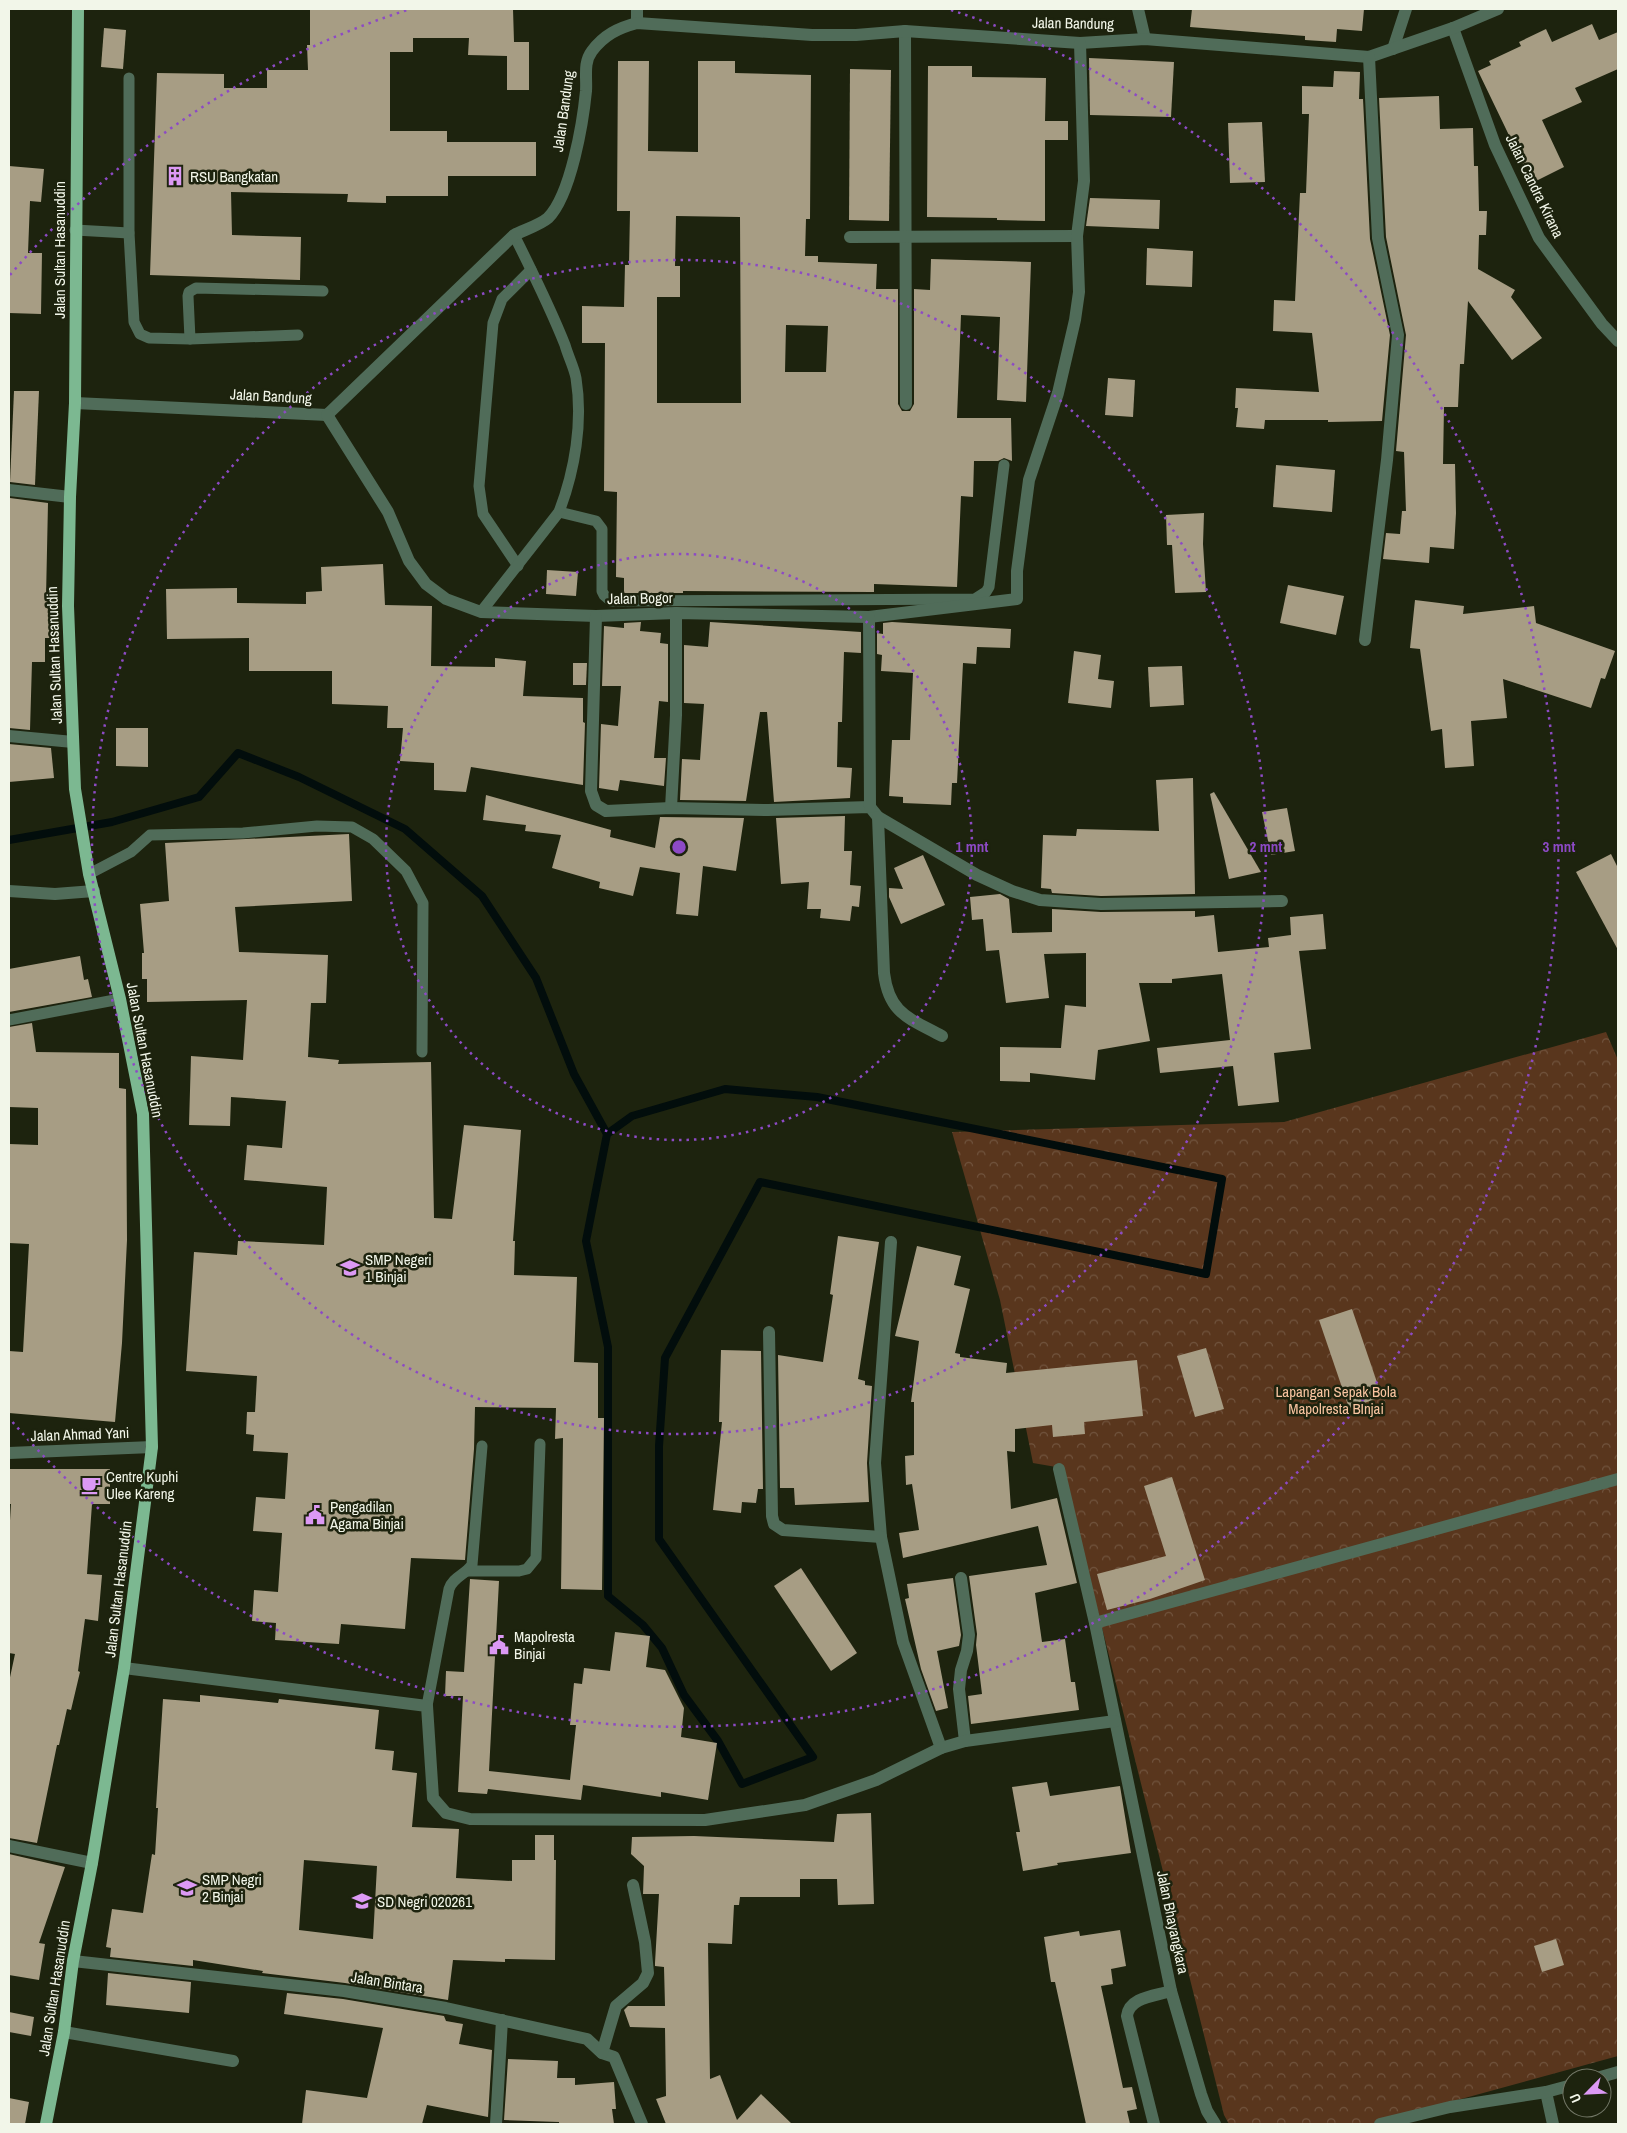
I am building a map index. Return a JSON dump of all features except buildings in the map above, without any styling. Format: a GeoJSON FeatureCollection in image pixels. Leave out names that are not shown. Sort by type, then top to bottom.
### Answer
{"type":"FeatureCollection","features":[{"type":"Feature","properties":{"kind":"main road","name":"Jalan Sultan Hasanuddin"},"geometry":{"type":"LineString","coordinates":[[46,2124],[64,2032],[73,1960],[92,1863],[124,1668],[152,1447],[143,1114],[120,999],[89,870],[75,789],[68,606],[70,497],[75,404],[78,9]]}},
{"type":"Feature","properties":{"kind":"street"},"geometry":{"type":"LineString","coordinates":[[636,23],[637,9]]}},
{"type":"Feature","properties":{"kind":"street"},"geometry":{"type":"LineString","coordinates":[[1138,9],[1145,39]]}},
{"type":"Feature","properties":{"kind":"street"},"geometry":{"type":"LineString","coordinates":[[1393,49],[1406,9]]}},
{"type":"Feature","properties":{"kind":"street","name":"Jalan Bandung"},"geometry":{"type":"LineString","coordinates":[[75,404],[328,415],[514,235],[548,218],[562,195],[578,142],[586,91],[585,67],[592,51],[616,28],[636,23],[812,35],[856,36],[905,31],[1080,42],[1145,39],[1368,57],[1453,28],[1498,9]]}},
{"type":"Feature","properties":{"kind":"street","name":"Jalan Candra Kirana"},"geometry":{"type":"LineString","coordinates":[[1453,28],[1495,145],[1539,238],[1602,324],[1618,342]]}},
{"type":"Feature","properties":{"kind":"street"},"geometry":{"type":"LineString","coordinates":[[905,31],[906,404]]}},
{"type":"Feature","properties":{"kind":"street"},"geometry":{"type":"LineString","coordinates":[[850,237],[1077,236],[1084,182],[1080,42]]}},
{"type":"Feature","properties":{"kind":"street"},"geometry":{"type":"LineString","coordinates":[[1365,640],[1387,460],[1398,335],[1378,238],[1368,57]]}},
{"type":"Feature","properties":{"kind":"street","name":"Jalan Bogor"},"geometry":{"type":"LineString","coordinates":[[328,415],[388,512],[409,561],[426,584],[446,599],[481,612],[596,616],[676,613],[869,616],[1017,599],[1017,571],[1029,480],[1055,401],[1075,320],[1079,292],[1077,236]]}},
{"type":"Feature","properties":{"kind":"street"},"geometry":{"type":"LineString","coordinates":[[9,490],[70,497]]}},
{"type":"Feature","properties":{"kind":"street"},"geometry":{"type":"LineString","coordinates":[[671,808],[676,715],[676,613]]}},
{"type":"Feature","properties":{"kind":"street"},"geometry":{"type":"LineString","coordinates":[[596,616],[591,791],[596,806],[606,811],[671,808],[874,812],[977,875],[1012,891],[1040,900],[1101,904],[1282,901]]}},
{"type":"Feature","properties":{"kind":"street"},"geometry":{"type":"LineString","coordinates":[[869,616],[874,812],[884,973],[889,998],[896,1008],[942,1036]]}},
{"type":"Feature","properties":{"kind":"street"},"geometry":{"type":"LineString","coordinates":[[9,736],[73,742]]}},
{"type":"Feature","properties":{"kind":"street"},"geometry":{"type":"LineString","coordinates":[[9,891],[55,894],[94,891]]}},
{"type":"Feature","properties":{"kind":"street"},"geometry":{"type":"LineString","coordinates":[[891,1242],[875,1463],[881,1537],[903,1642],[940,1748]]}},
{"type":"Feature","properties":{"kind":"street"},"geometry":{"type":"LineString","coordinates":[[769,1332],[772,1516],[774,1524],[783,1530],[881,1537]]}},
{"type":"Feature","properties":{"kind":"street","name":"Jalan Ahmad Yani"},"geometry":{"type":"LineString","coordinates":[[9,1453],[152,1447]]}},
{"type":"Feature","properties":{"kind":"street","name":"Jalan Bhayangkara"},"geometry":{"type":"LineString","coordinates":[[1059,1469],[1095,1623],[1170,1991],[1201,2094],[1207,2111],[1215,2124]]}},
{"type":"Feature","properties":{"kind":"street"},"geometry":{"type":"LineString","coordinates":[[1095,1623],[1618,1479]]}},
{"type":"Feature","properties":{"kind":"street"},"geometry":{"type":"LineString","coordinates":[[961,1578],[969,1634],[967,1651],[961,1670],[959,1690],[965,1742]]}},
{"type":"Feature","properties":{"kind":"street"},"geometry":{"type":"LineString","coordinates":[[124,1668],[427,1706],[433,1798],[446,1813],[470,1819],[704,1820],[805,1806],[876,1780],[940,1748],[965,1742],[1115,1721]]}},
{"type":"Feature","properties":{"kind":"street"},"geometry":{"type":"LineString","coordinates":[[9,1846],[92,1863]]}},
{"type":"Feature","properties":{"kind":"street"},"geometry":{"type":"LineString","coordinates":[[602,2053],[616,2006],[643,1983],[648,1973],[645,1942],[632,1885]]}},
{"type":"Feature","properties":{"kind":"street","name":"Jalan Bintara"},"geometry":{"type":"LineString","coordinates":[[73,1960],[344,1991],[446,2008],[587,2039],[602,2053],[614,2057],[642,2124]]}},
{"type":"Feature","properties":{"kind":"street"},"geometry":{"type":"LineString","coordinates":[[1154,2124],[1127,2016],[1128,2009],[1134,2002],[1170,1991]]}},
{"type":"Feature","properties":{"kind":"street"},"geometry":{"type":"LineString","coordinates":[[496,2124],[502,2020]]}},
{"type":"Feature","properties":{"kind":"street"},"geometry":{"type":"LineString","coordinates":[[64,2032],[233,2061]]}},
{"type":"Feature","properties":{"kind":"street"},"geometry":{"type":"LineString","coordinates":[[1380,2124],[1450,2107],[1546,2092],[1562,2088]]}},
{"type":"Feature","properties":{"kind":"street"},"geometry":{"type":"LineString","coordinates":[[1546,2092],[1553,2124]]}},
{"type":"Feature","properties":{"kind":"lane"},"geometry":{"type":"LineString","coordinates":[[129,78],[129,233],[134,322],[140,334],[149,338],[298,335]]}},
{"type":"Feature","properties":{"kind":"lane"},"geometry":{"type":"LineString","coordinates":[[75,230],[129,233]]}},
{"type":"Feature","properties":{"kind":"lane"},"geometry":{"type":"LineString","coordinates":[[481,612],[559,512],[566,493],[575,456],[580,413],[576,376],[551,308],[514,235]]}},
{"type":"Feature","properties":{"kind":"lane"},"geometry":{"type":"LineString","coordinates":[[518,566],[483,514],[479,486],[493,323],[502,299],[532,270]]}},
{"type":"Feature","properties":{"kind":"lane"},"geometry":{"type":"LineString","coordinates":[[190,338],[188,296],[189,292],[196,288],[323,291]]}},
{"type":"Feature","properties":{"kind":"lane"},"geometry":{"type":"LineString","coordinates":[[559,512],[596,521],[602,529],[602,591],[607,599],[611,601],[975,599],[986,592],[989,587],[1004,465]]}},
{"type":"Feature","properties":{"kind":"lane"},"geometry":{"type":"LineString","coordinates":[[89,870],[131,852],[150,836],[243,833],[317,826],[352,827],[373,839],[406,871],[423,903],[422,1052]]}},
{"type":"Feature","properties":{"kind":"lane"},"geometry":{"type":"LineString","coordinates":[[9,1020],[120,999]]}},
{"type":"Feature","properties":{"kind":"lane"},"geometry":{"type":"LineString","coordinates":[[468,1571],[519,1571],[527,1569],[536,1558],[540,1444]]}},
{"type":"Feature","properties":{"kind":"lane"},"geometry":{"type":"LineString","coordinates":[[427,1706],[449,1589],[456,1578],[468,1571],[472,1565],[482,1446]]}},
{"type":"Feature","properties":{"kind":"green space","name":"Lapangan Sepak Bola Mapolresta BInjai"},"geometry":{"type":"Polygon","coordinates":[[[1606,1032],[1618,1060],[1618,2056],[1574,2068],[1562,2068],[1562,2071],[1370,2124],[1229,2124],[1224,2115],[1062,1468],[1033,1463],[1000,1300],[952,1132],[1284,1122],[1606,1032]]]}},
{"type":"Feature","properties":{"kind":"waterway"},"geometry":{"type":"LineString","coordinates":[[9,840],[112,822],[199,797],[238,753],[299,777],[405,829],[482,896],[536,978],[574,1074],[607,1134]]}},
{"type":"Feature","properties":{"kind":"waterway"},"geometry":{"type":"LineString","coordinates":[[725,1089],[817,1097],[1222,1179],[1206,1274],[760,1182],[665,1358],[659,1446],[659,1539],[813,1757],[742,1784],[718,1741],[684,1695],[662,1648],[643,1625],[608,1596],[608,1347],[586,1241],[607,1134],[632,1116],[725,1089]]}},
{"type":"Feature","properties":{"kind":"place","name":"RSU Bangkatan"},"geometry":{"type":"Point","coordinates":[175,176]}},
{"type":"Feature","properties":{"kind":"place","name":"SMP Negeri 1 Binjai"},"geometry":{"type":"Point","coordinates":[350,1268]}},
{"type":"Feature","properties":{"kind":"place","name":"Centre Kuphi Ulee Kareng"},"geometry":{"type":"Point","coordinates":[91,1485]}},
{"type":"Feature","properties":{"kind":"place","name":"Pengadilan Agama Binjai"},"geometry":{"type":"Point","coordinates":[315,1515]}},
{"type":"Feature","properties":{"kind":"place","name":"Mapolresta Binjai"},"geometry":{"type":"Point","coordinates":[499,1645]}},
{"type":"Feature","properties":{"kind":"place","name":"SMP Negri 2 Binjai"},"geometry":{"type":"Point","coordinates":[187,1888]}},
{"type":"Feature","properties":{"kind":"place","name":"SD Negri 020261"},"geometry":{"type":"Point","coordinates":[362,1901]}}]}
